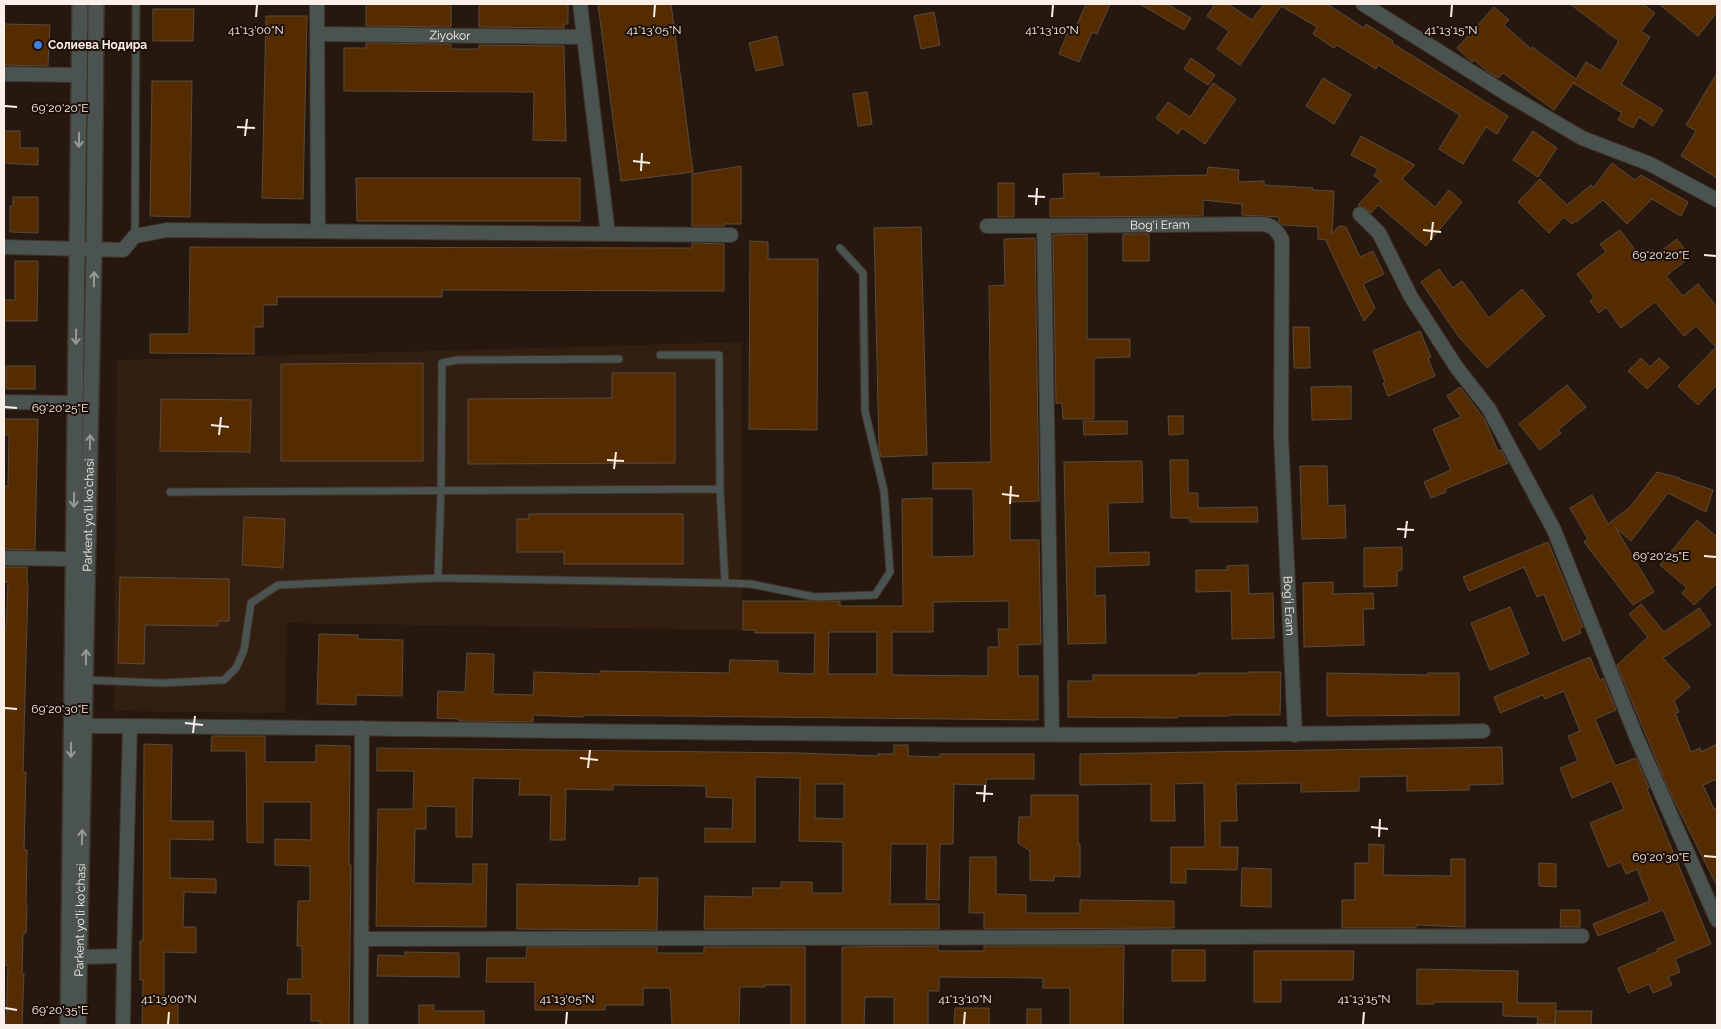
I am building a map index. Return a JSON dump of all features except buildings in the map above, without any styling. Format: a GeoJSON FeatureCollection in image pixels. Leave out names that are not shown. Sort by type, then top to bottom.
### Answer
{"type":"FeatureCollection","features":[{"type":"Feature","properties":{"kind":"street","name":"Parkent yo'li ko'chasi"},"geometry":{"type":"LineString","coordinates":[[78,1025],[78,726],[73,559],[80,4]]}},
{"type":"Feature","properties":{"kind":"street","name":"Parkent yo'li ko'chasi"},"geometry":{"type":"LineString","coordinates":[[68,1025],[78,726],[85,680],[94,249],[96,4]]}},
{"type":"Feature","properties":{"kind":"street"},"geometry":{"type":"LineString","coordinates":[[317,4],[318,231]]}},
{"type":"Feature","properties":{"kind":"street"},"geometry":{"type":"LineString","coordinates":[[580,4],[608,234]]}},
{"type":"Feature","properties":{"kind":"street"},"geometry":{"type":"LineString","coordinates":[[1362,4],[1582,138],[1650,164],[1717,200]]}},
{"type":"Feature","properties":{"kind":"street","name":"Ziyokor"},"geometry":{"type":"LineString","coordinates":[[318,34],[584,37]]}},
{"type":"Feature","properties":{"kind":"street"},"geometry":{"type":"LineString","coordinates":[[4,74],[80,75]]}},
{"type":"Feature","properties":{"kind":"street"},"geometry":{"type":"LineString","coordinates":[[1360,214],[1379,232],[1411,297],[1457,368],[1489,409],[1554,530],[1636,736],[1717,920]]}},
{"type":"Feature","properties":{"kind":"street","name":"Bog'i Eram"},"geometry":{"type":"LineString","coordinates":[[987,226],[1261,224],[1269,225],[1276,230],[1282,240],[1281,435],[1295,735]]}},
{"type":"Feature","properties":{"kind":"street"},"geometry":{"type":"LineString","coordinates":[[1044,226],[1052,734]]}},
{"type":"Feature","properties":{"kind":"street"},"geometry":{"type":"LineString","coordinates":[[4,247],[123,250],[135,236],[167,230],[730,235]]}},
{"type":"Feature","properties":{"kind":"street"},"geometry":{"type":"LineString","coordinates":[[4,402],[75,403]]}},
{"type":"Feature","properties":{"kind":"street"},"geometry":{"type":"LineString","coordinates":[[4,558],[73,559]]}},
{"type":"Feature","properties":{"kind":"street"},"geometry":{"type":"LineString","coordinates":[[78,726],[1295,735],[1483,731]]}},
{"type":"Feature","properties":{"kind":"street"},"geometry":{"type":"LineString","coordinates":[[124,1025],[130,726]]}},
{"type":"Feature","properties":{"kind":"street"},"geometry":{"type":"LineString","coordinates":[[361,1025],[362,728]]}},
{"type":"Feature","properties":{"kind":"street"},"geometry":{"type":"LineString","coordinates":[[361,939],[1582,936]]}},
{"type":"Feature","properties":{"kind":"street"},"geometry":{"type":"LineString","coordinates":[[79,958],[124,956]]}},
{"type":"Feature","properties":{"kind":"lane"},"geometry":{"type":"LineString","coordinates":[[135,236],[136,4]]}},
{"type":"Feature","properties":{"kind":"lane"},"geometry":{"type":"LineString","coordinates":[[85,680],[161,683],[224,680],[236,668],[244,650],[251,604],[278,585],[438,578],[725,583],[750,584],[815,597],[875,595],[890,572],[884,491],[865,411],[863,273],[840,248]]}},
{"type":"Feature","properties":{"kind":"lane"},"geometry":{"type":"LineString","coordinates":[[660,355],[719,355],[720,489],[725,583]]}},
{"type":"Feature","properties":{"kind":"lane"},"geometry":{"type":"LineString","coordinates":[[438,578],[442,362],[457,360],[619,360]]}},
{"type":"Feature","properties":{"kind":"lane"},"geometry":{"type":"LineString","coordinates":[[170,492],[720,489]]}},
{"type":"Feature","properties":{"kind":"shaded area"},"geometry":{"type":"Polygon","coordinates":[[[742,342],[742,630],[287,623],[285,713],[114,711],[117,360],[742,342]]]}},
{"type":"Feature","properties":{"kind":"place","name":"Солиева Нодира"},"geometry":{"type":"Point","coordinates":[38,45]}}]}
